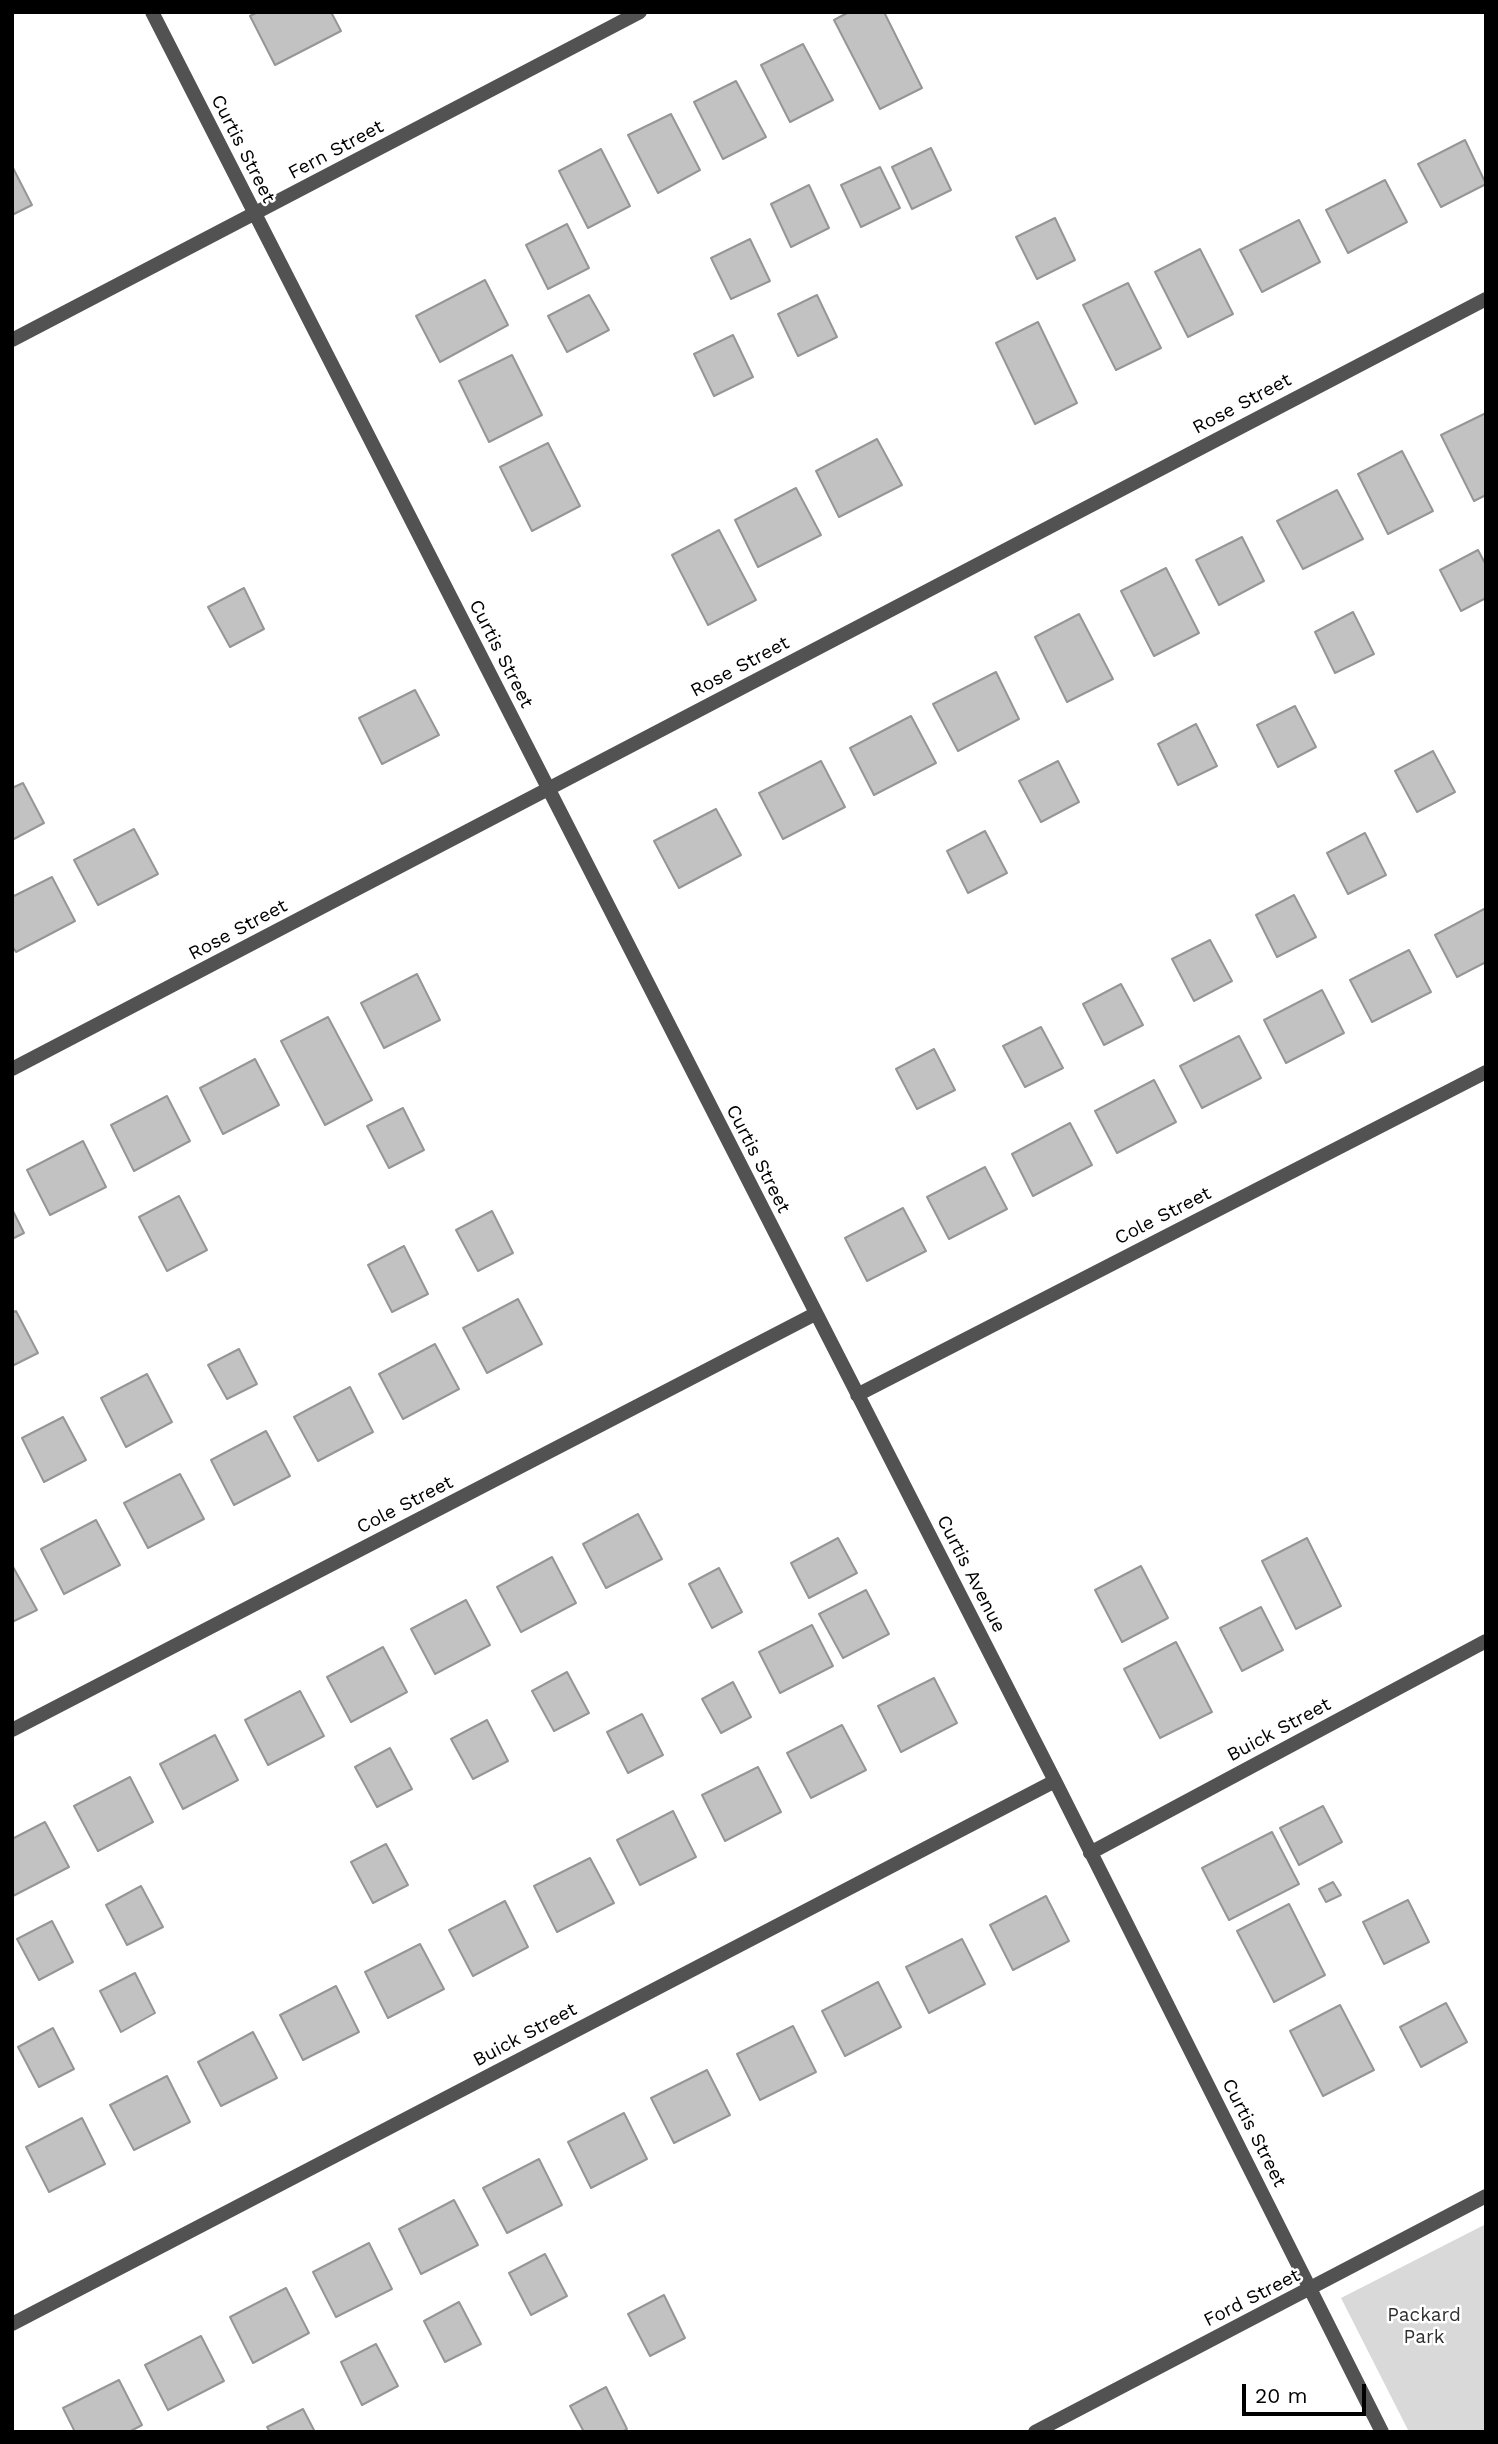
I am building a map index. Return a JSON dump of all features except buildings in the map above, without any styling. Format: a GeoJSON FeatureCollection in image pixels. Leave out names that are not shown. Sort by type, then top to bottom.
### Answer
{"type":"FeatureCollection","features":[{"type":"Feature","properties":{"kind":"street","name":"Curtis Street"},"geometry":{"type":"LineString","coordinates":[[152,12],[815,1314]]}},
{"type":"Feature","properties":{"kind":"street","name":"Fern Street"},"geometry":{"type":"LineString","coordinates":[[12,340],[640,12]]}},
{"type":"Feature","properties":{"kind":"street","name":"Rose Street"},"geometry":{"type":"LineString","coordinates":[[12,1069],[1486,299]]}},
{"type":"Feature","properties":{"kind":"street","name":"Cole Street"},"geometry":{"type":"LineString","coordinates":[[857,1395],[1486,1072]]}},
{"type":"Feature","properties":{"kind":"street","name":"Curtis Avenue"},"geometry":{"type":"LineString","coordinates":[[815,1314],[1090,1853]]}},
{"type":"Feature","properties":{"kind":"street","name":"Cole Street"},"geometry":{"type":"LineString","coordinates":[[12,1730],[815,1314]]}},
{"type":"Feature","properties":{"kind":"street","name":"Buick Street"},"geometry":{"type":"LineString","coordinates":[[1090,1853],[1486,1641]]}},
{"type":"Feature","properties":{"kind":"street","name":"Buick Street"},"geometry":{"type":"LineString","coordinates":[[12,2324],[1055,1781]]}},
{"type":"Feature","properties":{"kind":"street","name":"Curtis Street"},"geometry":{"type":"LineString","coordinates":[[1090,1853],[1382,2432]]}},
{"type":"Feature","properties":{"kind":"street","name":"Ford Street"},"geometry":{"type":"LineString","coordinates":[[1035,2432],[1486,2196]]}},
{"type":"Feature","properties":{"kind":"green space","name":"Packard Park"},"geometry":{"type":"Polygon","coordinates":[[[1486,2224],[1486,2432],[1409,2432],[1341,2298],[1486,2224]]]}}]}
